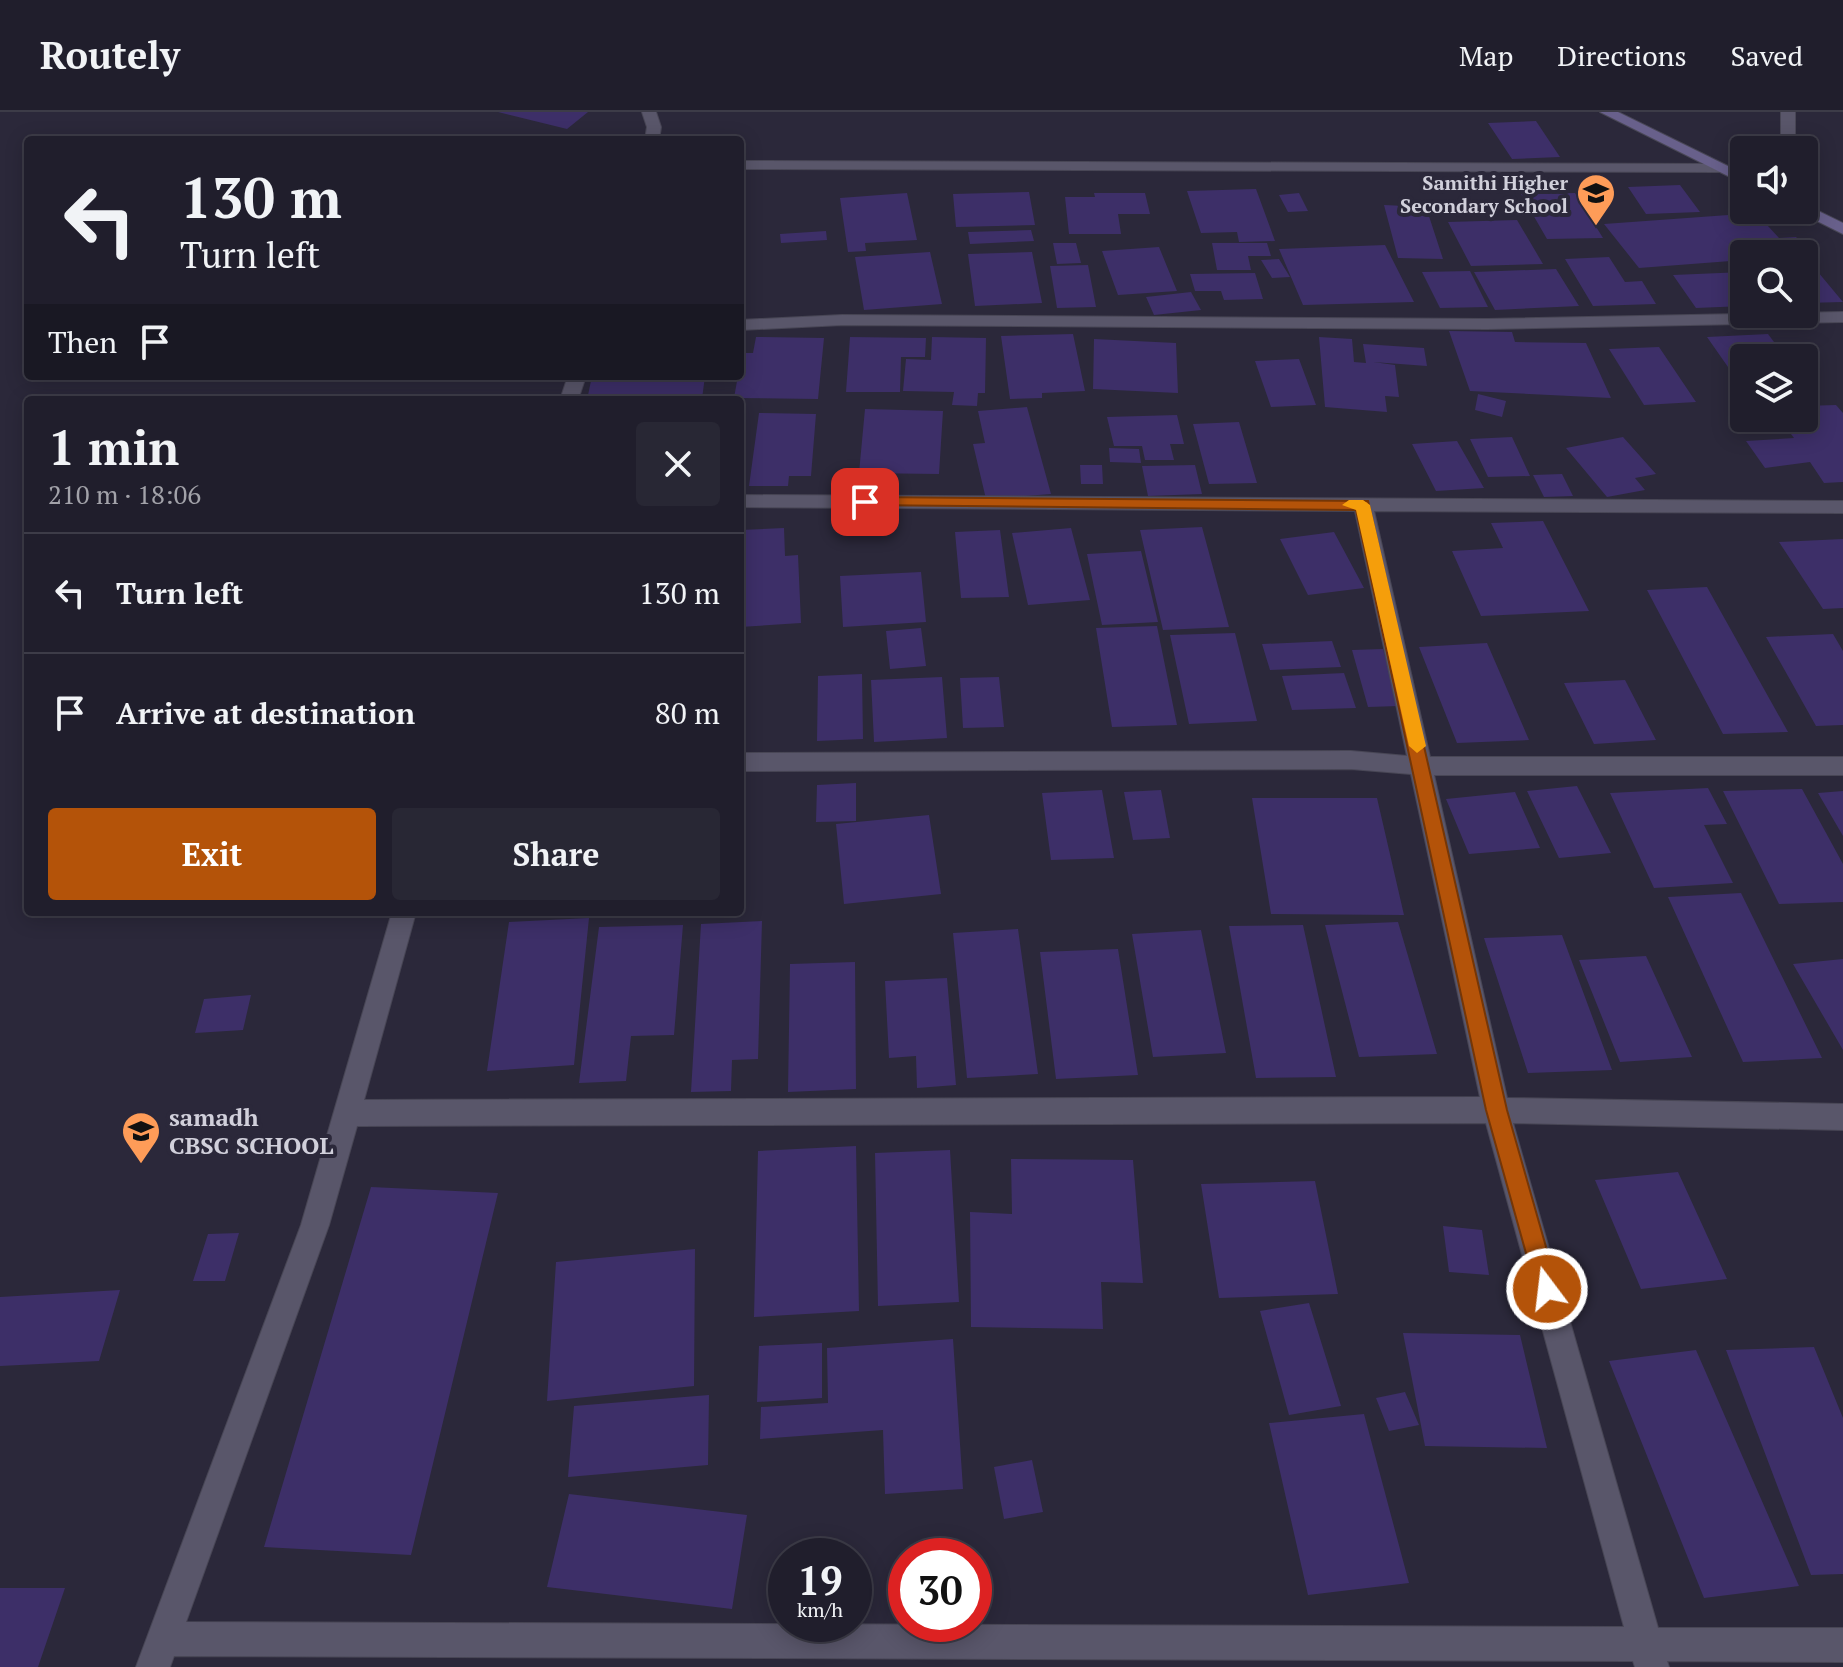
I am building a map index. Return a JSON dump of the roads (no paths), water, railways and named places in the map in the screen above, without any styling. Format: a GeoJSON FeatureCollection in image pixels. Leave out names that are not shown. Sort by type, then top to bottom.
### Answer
{"type":"FeatureCollection","features":[{"type":"Feature","properties":{"kind":"main road"},"geometry":{"type":"LineString","coordinates":[[1607,112],[1730,173]]}},
{"type":"Feature","properties":{"kind":"main road"},"geometry":{"type":"LineString","coordinates":[[1818,216],[1843,229]]}},
{"type":"Feature","properties":{"kind":"street"},"geometry":{"type":"LineString","coordinates":[[649,112],[654,127],[653,136]]}},
{"type":"Feature","properties":{"kind":"street"},"geometry":{"type":"LineString","coordinates":[[1788,112],[1788,136]]}},
{"type":"Feature","properties":{"kind":"street"},"geometry":{"type":"LineString","coordinates":[[744,165],[1721,168]]}},
{"type":"Feature","properties":{"kind":"street"},"geometry":{"type":"LineString","coordinates":[[744,325],[842,320],[1487,324],[1843,317]]}},
{"type":"Feature","properties":{"kind":"street"},"geometry":{"type":"LineString","coordinates":[[744,501],[1843,507]]}},
{"type":"Feature","properties":{"kind":"street"},"geometry":{"type":"LineString","coordinates":[[1363,505],[1496,1110],[1650,1657]]}},
{"type":"Feature","properties":{"kind":"street"},"geometry":{"type":"LineString","coordinates":[[744,762],[1351,760],[1422,766],[1843,766]]}},
{"type":"Feature","properties":{"kind":"street"},"geometry":{"type":"LineString","coordinates":[[403,916],[315,1225],[158,1653],[1650,1657],[1843,1645]]}},
{"type":"Feature","properties":{"kind":"street"},"geometry":{"type":"LineString","coordinates":[[347,1113],[1496,1110],[1843,1117]]}},
{"type":"Feature","properties":{"kind":"place","name":"Samithi Higher Secondary School"},"geometry":{"type":"Point","coordinates":[1596,227]}},
{"type":"Feature","properties":{"kind":"place","name":"samadh CBSC SCHOOL"},"geometry":{"type":"Point","coordinates":[141,1165]}}]}
